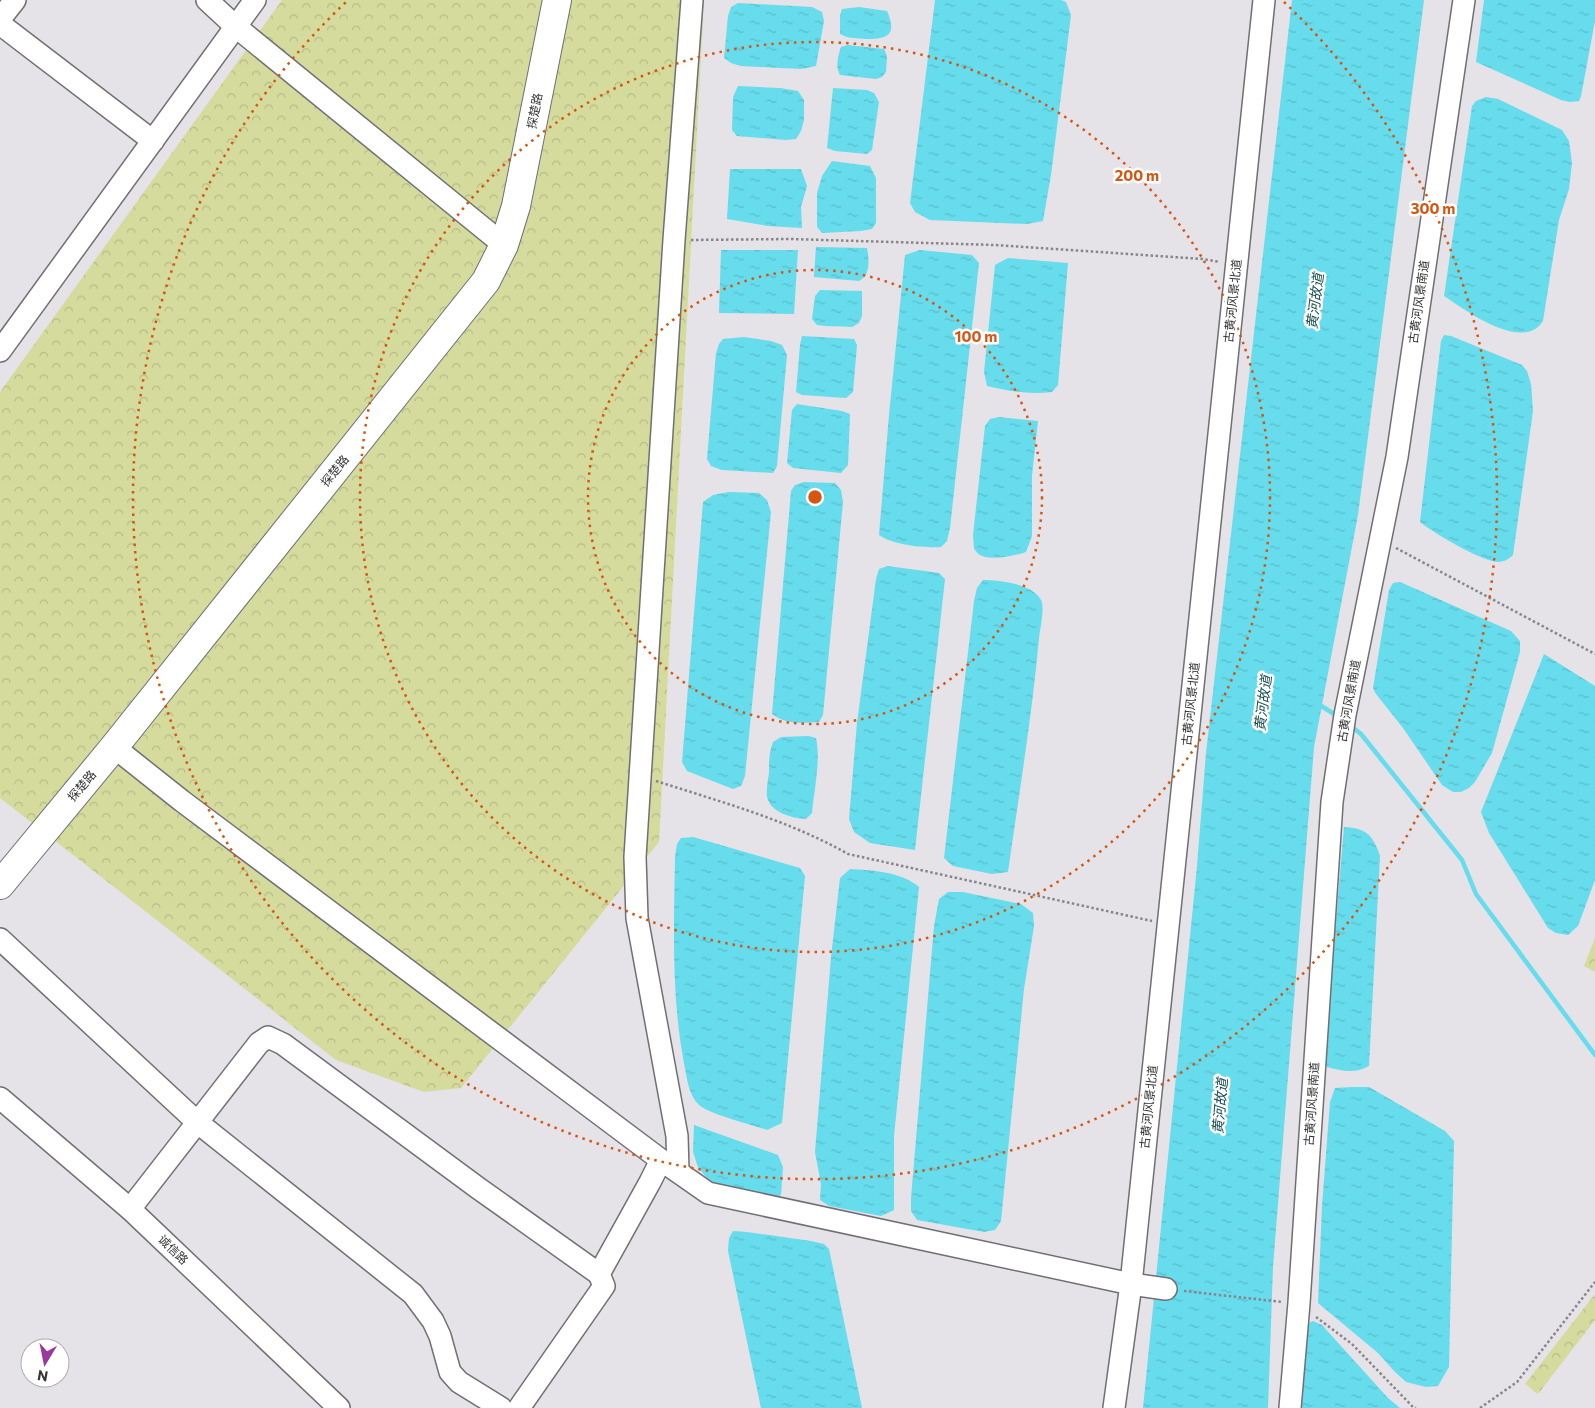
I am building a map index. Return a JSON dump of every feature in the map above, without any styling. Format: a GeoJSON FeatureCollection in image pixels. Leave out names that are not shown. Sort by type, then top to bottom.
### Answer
{"type":"FeatureCollection","features":[{"type":"Feature","properties":{"kind":"main road","name":"探楚路"},"geometry":{"type":"LineString","coordinates":[[0,885],[114,748],[486,282],[504,245],[516,206],[557,0]]}},
{"type":"Feature","properties":{"kind":"street"},"geometry":{"type":"LineString","coordinates":[[0,20],[15,0]]}},
{"type":"Feature","properties":{"kind":"street"},"geometry":{"type":"LineString","coordinates":[[207,0],[236,26],[504,245]]}},
{"type":"Feature","properties":{"kind":"street"},"geometry":{"type":"LineString","coordinates":[[0,351],[255,0]]}},
{"type":"Feature","properties":{"kind":"street"},"geometry":{"type":"LineString","coordinates":[[599,1274],[669,1165],[677,1136],[637,918],[635,858],[674,240],[692,0]]}},
{"type":"Feature","properties":{"kind":"street","name":"古黄河风景北道"},"geometry":{"type":"LineString","coordinates":[[1114,1408],[1131,1284],[1264,0]]}},
{"type":"Feature","properties":{"kind":"street","name":"古黄河风景南道"},"geometry":{"type":"LineString","coordinates":[[1290,1408],[1299,1303],[1332,802],[1344,721],[1397,457],[1464,0]]}},
{"type":"Feature","properties":{"kind":"street"},"geometry":{"type":"LineString","coordinates":[[0,24],[154,141]]}},
{"type":"Feature","properties":{"kind":"street"},"geometry":{"type":"LineString","coordinates":[[114,748],[198,813],[708,1193],[1131,1284],[1166,1289]]}},
{"type":"Feature","properties":{"kind":"street"},"geometry":{"type":"LineString","coordinates":[[0,939],[197,1122],[413,1294],[433,1322],[440,1336],[450,1372],[459,1382],[501,1408]]}},
{"type":"Feature","properties":{"kind":"street"},"geometry":{"type":"LineString","coordinates":[[130,1209],[258,1043],[268,1037],[283,1044],[478,1188],[599,1274],[604,1286],[519,1408]]}},
{"type":"Feature","properties":{"kind":"street","name":"诚信路"},"geometry":{"type":"LineString","coordinates":[[0,1098],[130,1209],[339,1408]]}},
{"type":"Feature","properties":{"kind":"path"},"geometry":{"type":"LineString","coordinates":[[674,240],[790,239],[994,245],[1203,259],[1237,265]]}},
{"type":"Feature","properties":{"kind":"path"},"geometry":{"type":"LineString","coordinates":[[1380,539],[1595,654]]}},
{"type":"Feature","properties":{"kind":"path"},"geometry":{"type":"LineString","coordinates":[[640,776],[760,814],[825,841],[848,854],[1168,925]]}},
{"type":"Feature","properties":{"kind":"path"},"geometry":{"type":"LineString","coordinates":[[1480,1408],[1517,1382],[1595,1282]]}},
{"type":"Feature","properties":{"kind":"path"},"geometry":{"type":"LineString","coordinates":[[1166,1289],[1299,1303],[1352,1344],[1416,1408]]}},
{"type":"Feature","properties":{"kind":"green space"},"geometry":{"type":"Polygon","coordinates":[[[282,0],[704,0],[659,842],[461,1088],[424,1092],[336,1060],[0,798],[0,392],[282,0]]]}},
{"type":"Feature","properties":{"kind":"green space"},"geometry":{"type":"Polygon","coordinates":[[[1595,938],[1595,972],[1584,966],[1595,938]]]}},
{"type":"Feature","properties":{"kind":"green space"},"geometry":{"type":"Polygon","coordinates":[[[1595,1294],[1595,1320],[1538,1394],[1525,1384],[1595,1294]]]}},
{"type":"Feature","properties":{"kind":"water"},"geometry":{"type":"Polygon","coordinates":[[[935,0],[1061,0],[1066,2],[1071,15],[1051,175],[1043,221],[1027,224],[930,220],[915,212],[910,203],[935,0]]]}},
{"type":"Feature","properties":{"kind":"water","name":"黄河故道"},"geometry":{"type":"Polygon","coordinates":[[[1292,0],[1424,0],[1358,515],[1314,747],[1273,1267],[1268,1408],[1143,1408],[1197,866],[1206,753],[1292,0]]]}},
{"type":"Feature","properties":{"kind":"water"},"geometry":{"type":"Polygon","coordinates":[[[1484,0],[1595,0],[1595,21],[1579,101],[1561,100],[1476,62],[1484,0]]]}},
{"type":"Feature","properties":{"kind":"water"},"geometry":{"type":"Polygon","coordinates":[[[738,3],[812,7],[822,12],[824,21],[816,66],[801,69],[741,66],[731,63],[724,58],[728,16],[731,7],[738,3]]]}},
{"type":"Feature","properties":{"kind":"water"},"geometry":{"type":"Polygon","coordinates":[[[859,7],[887,11],[891,25],[889,34],[881,38],[867,39],[849,38],[840,34],[842,9],[859,7]]]}},
{"type":"Feature","properties":{"kind":"water"},"geometry":{"type":"Polygon","coordinates":[[[848,45],[884,49],[887,56],[886,72],[882,77],[876,79],[840,75],[837,65],[839,54],[841,47],[848,45]]]}},
{"type":"Feature","properties":{"kind":"water"},"geometry":{"type":"Polygon","coordinates":[[[738,86],[798,91],[804,100],[804,120],[801,131],[796,139],[786,140],[737,136],[732,130],[733,97],[738,86]]]}},
{"type":"Feature","properties":{"kind":"water"},"geometry":{"type":"Polygon","coordinates":[[[833,88],[867,90],[874,93],[879,102],[872,150],[867,154],[835,151],[827,148],[833,88]]]}},
{"type":"Feature","properties":{"kind":"water"},"geometry":{"type":"Polygon","coordinates":[[[1486,97],[1498,99],[1562,130],[1569,141],[1572,163],[1569,189],[1559,220],[1543,321],[1534,330],[1522,333],[1494,326],[1444,296],[1472,106],[1476,101],[1486,97]]]}},
{"type":"Feature","properties":{"kind":"water"},"geometry":{"type":"Polygon","coordinates":[[[832,161],[870,166],[876,178],[876,223],[872,229],[822,233],[817,227],[817,193],[822,176],[832,161]]]}},
{"type":"Feature","properties":{"kind":"water"},"geometry":{"type":"Polygon","coordinates":[[[730,169],[801,169],[807,186],[801,207],[802,228],[768,226],[727,219],[730,169]]]}},
{"type":"Feature","properties":{"kind":"water"},"geometry":{"type":"Polygon","coordinates":[[[816,247],[867,248],[869,262],[866,275],[859,281],[814,277],[816,247]]]}},
{"type":"Feature","properties":{"kind":"water"},"geometry":{"type":"Polygon","coordinates":[[[721,250],[798,250],[794,314],[719,313],[721,250]]]}},
{"type":"Feature","properties":{"kind":"water"},"geometry":{"type":"Polygon","coordinates":[[[920,250],[972,255],[979,263],[950,528],[947,541],[941,547],[909,545],[892,541],[879,535],[905,255],[920,250]]]}},
{"type":"Feature","properties":{"kind":"water"},"geometry":{"type":"Polygon","coordinates":[[[1008,258],[1068,263],[1058,385],[1052,392],[1019,392],[987,386],[984,372],[995,265],[1008,258]]]}},
{"type":"Feature","properties":{"kind":"water"},"geometry":{"type":"Polygon","coordinates":[[[820,290],[862,291],[862,316],[859,323],[852,327],[817,325],[812,319],[815,296],[820,290]]]}},
{"type":"Feature","properties":{"kind":"water"},"geometry":{"type":"Polygon","coordinates":[[[1444,335],[1451,336],[1522,365],[1527,371],[1531,384],[1533,411],[1513,555],[1501,562],[1491,561],[1470,552],[1420,522],[1441,341],[1444,335]]]}},
{"type":"Feature","properties":{"kind":"water"},"geometry":{"type":"Polygon","coordinates":[[[802,336],[854,339],[857,345],[853,392],[846,398],[802,395],[796,392],[802,336]]]}},
{"type":"Feature","properties":{"kind":"water"},"geometry":{"type":"Polygon","coordinates":[[[744,337],[771,341],[782,345],[787,355],[777,466],[773,473],[722,470],[711,466],[707,459],[716,353],[723,339],[744,337]]]}},
{"type":"Feature","properties":{"kind":"water"},"geometry":{"type":"Polygon","coordinates":[[[797,404],[850,414],[848,465],[841,473],[793,468],[787,463],[792,410],[797,404]]]}},
{"type":"Feature","properties":{"kind":"water"},"geometry":{"type":"Polygon","coordinates":[[[999,417],[1038,421],[1032,475],[1032,536],[1026,552],[990,558],[980,555],[974,549],[973,535],[985,426],[990,419],[999,417]]]}},
{"type":"Feature","properties":{"kind":"water"},"geometry":{"type":"Polygon","coordinates":[[[804,482],[835,483],[841,490],[843,502],[823,715],[819,722],[800,723],[789,722],[772,714],[791,491],[795,485],[804,482]]]}},
{"type":"Feature","properties":{"kind":"water"},"geometry":{"type":"Polygon","coordinates":[[[729,492],[759,493],[767,500],[771,512],[745,776],[741,786],[733,789],[687,771],[682,762],[703,502],[713,495],[729,492]]]}},
{"type":"Feature","properties":{"kind":"water"},"geometry":{"type":"Polygon","coordinates":[[[888,566],[939,573],[945,579],[915,850],[870,843],[854,832],[849,819],[857,723],[876,579],[879,569],[888,566]]]}},
{"type":"Feature","properties":{"kind":"water"},"geometry":{"type":"Polygon","coordinates":[[[983,580],[1006,582],[1031,590],[1041,600],[1043,608],[1029,726],[1008,872],[992,874],[953,866],[944,858],[974,601],[977,588],[983,580]]]}},
{"type":"Feature","properties":{"kind":"water"},"geometry":{"type":"Polygon","coordinates":[[[1400,582],[1511,631],[1520,641],[1520,652],[1492,753],[1475,782],[1461,792],[1453,792],[1442,785],[1373,688],[1389,590],[1393,583],[1400,582]]]}},
{"type":"Feature","properties":{"kind":"water"},"geometry":{"type":"Polygon","coordinates":[[[1544,654],[1595,686],[1595,880],[1578,926],[1568,935],[1556,933],[1548,928],[1489,833],[1481,812],[1544,654]]]}},
{"type":"Feature","properties":{"kind":"water"},"geometry":{"type":"Polygon","coordinates":[[[808,736],[816,738],[818,756],[812,813],[806,819],[789,816],[777,811],[769,802],[767,791],[769,761],[773,742],[781,737],[808,736]]]}},
{"type":"Feature","properties":{"kind":"water"},"geometry":{"type":"Polygon","coordinates":[[[1344,827],[1358,829],[1368,834],[1375,843],[1380,856],[1369,1066],[1354,1071],[1343,1071],[1327,1067],[1324,1059],[1344,827]]]}},
{"type":"Feature","properties":{"kind":"water"},"geometry":{"type":"Polygon","coordinates":[[[693,837],[800,868],[805,876],[782,1123],[767,1130],[721,1116],[704,1108],[695,1101],[688,1086],[680,1037],[675,986],[675,857],[677,844],[681,838],[693,837]]]}},
{"type":"Feature","properties":{"kind":"water"},"geometry":{"type":"Polygon","coordinates":[[[850,869],[877,871],[895,875],[919,887],[894,1136],[894,1210],[881,1216],[829,1206],[820,1200],[821,1184],[815,1152],[831,957],[840,878],[850,869]]]}},
{"type":"Feature","properties":{"kind":"water"},"geometry":{"type":"Polygon","coordinates":[[[948,892],[963,892],[1021,904],[1033,913],[1034,926],[1024,989],[1001,1221],[995,1230],[984,1232],[917,1220],[911,1211],[934,926],[939,899],[948,892]]]}},
{"type":"Feature","properties":{"kind":"water"},"geometry":{"type":"Polygon","coordinates":[[[1369,1087],[1445,1131],[1454,1141],[1449,1367],[1438,1386],[1426,1387],[1406,1382],[1378,1353],[1318,1303],[1322,1206],[1330,1102],[1335,1088],[1369,1087]]]}},
{"type":"Feature","properties":{"kind":"water"},"geometry":{"type":"Polygon","coordinates":[[[694,1125],[778,1155],[783,1167],[781,1195],[775,1198],[718,1186],[706,1177],[698,1167],[693,1152],[694,1125]]]}},
{"type":"Feature","properties":{"kind":"water"},"geometry":{"type":"Polygon","coordinates":[[[733,1231],[811,1241],[824,1244],[829,1249],[862,1408],[761,1408],[728,1251],[729,1238],[733,1231]]]}},
{"type":"Feature","properties":{"kind":"water"},"geometry":{"type":"Polygon","coordinates":[[[1313,1321],[1322,1325],[1388,1398],[1400,1408],[1301,1408],[1307,1324],[1313,1321]]]}},
{"type":"Feature","properties":{"kind":"waterway"},"geometry":{"type":"LineString","coordinates":[[1318,704],[1339,717]]}},
{"type":"Feature","properties":{"kind":"waterway"},"geometry":{"type":"LineString","coordinates":[[1351,726],[1361,734],[1462,860],[1476,894],[1595,1055]]}}]}
